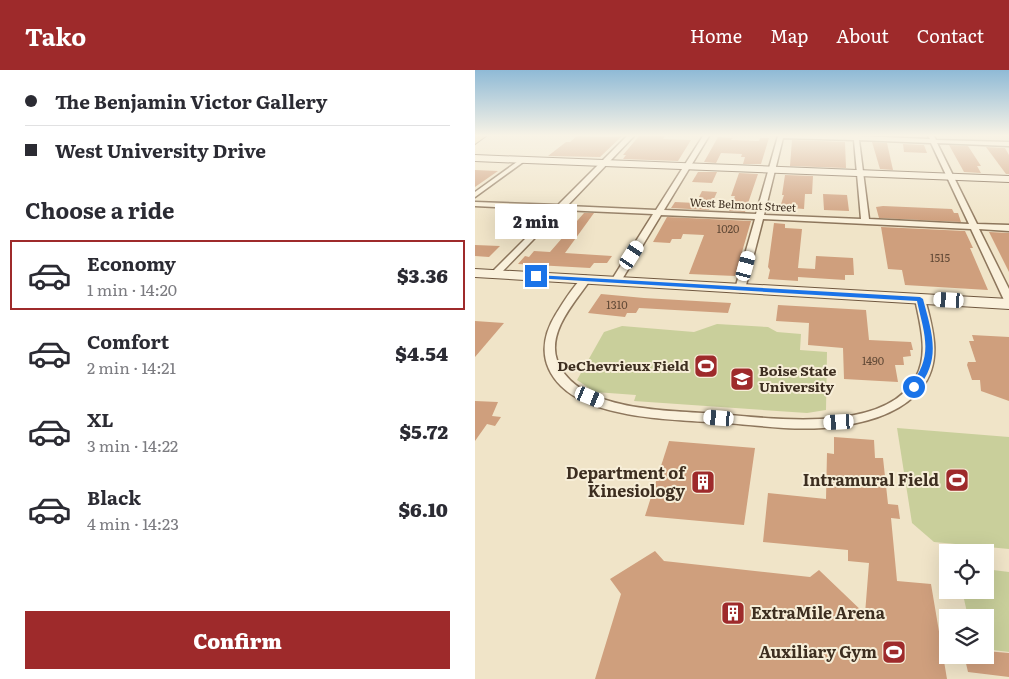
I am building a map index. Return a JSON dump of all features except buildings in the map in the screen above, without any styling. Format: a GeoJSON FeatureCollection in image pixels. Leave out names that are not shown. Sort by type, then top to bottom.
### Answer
{"type":"FeatureCollection","features":[{"type":"Feature","properties":{"kind":"street"},"geometry":{"type":"LineString","coordinates":[[475,195],[517,164]]}},
{"type":"Feature","properties":{"kind":"street"},"geometry":{"type":"LineString","coordinates":[[495,274],[603,164]]}},
{"type":"Feature","properties":{"kind":"street"},"geometry":{"type":"LineString","coordinates":[[633,164],[1009,179]]}},
{"type":"Feature","properties":{"kind":"street"},"geometry":{"type":"LineString","coordinates":[[616,281],[689,164]]}},
{"type":"Feature","properties":{"kind":"street"},"geometry":{"type":"LineString","coordinates":[[740,288],[773,164]]}},
{"type":"Feature","properties":{"kind":"street"},"geometry":{"type":"LineString","coordinates":[[859,164],[865,222]]}},
{"type":"Feature","properties":{"kind":"street"},"geometry":{"type":"LineString","coordinates":[[475,273],[920,299],[1009,302],[944,164]]}},
{"type":"Feature","properties":{"kind":"street","name":"West Belmont Street"},"geometry":{"type":"LineString","coordinates":[[475,204],[1009,228]]}},
{"type":"Feature","properties":{"kind":"street"},"geometry":{"type":"LineString","coordinates":[[587,279],[558,321],[550,340],[550,355],[555,368],[566,384],[604,402],[644,412],[803,424],[839,422],[871,414],[892,405],[905,396],[922,378],[929,360],[929,338],[920,299]]}},
{"type":"Feature","properties":{"kind":"green space","name":"DeChevrieux Field"},"geometry":{"type":"Polygon","coordinates":[[[717,324],[768,327],[777,332],[801,334],[800,350],[827,352],[826,410],[807,413],[634,401],[636,395],[595,392],[577,380],[604,332],[622,326],[694,332],[717,324]]]}},
{"type":"Feature","properties":{"kind":"green space","name":"Intramural Field"},"geometry":{"type":"Polygon","coordinates":[[[897,428],[1009,437],[1009,549],[994,548],[994,544],[934,542],[912,523],[897,428]]]}},
{"type":"Feature","properties":{"kind":"green space"},"geometry":{"type":"Polygon","coordinates":[[[994,570],[1009,572],[1009,652],[994,650],[994,609],[966,609],[964,599],[994,599],[994,570]]]}},
{"type":"Feature","properties":{"kind":"place","name":"DeChevrieux Field"},"geometry":{"type":"Point","coordinates":[706,366]}},
{"type":"Feature","properties":{"kind":"place","name":"Boise State University"},"geometry":{"type":"Point","coordinates":[742,379]}},
{"type":"Feature","properties":{"kind":"place","name":"Intramural Field"},"geometry":{"type":"Point","coordinates":[957,480]}},
{"type":"Feature","properties":{"kind":"place","name":"Department of Kinesiology"},"geometry":{"type":"Point","coordinates":[703,482]}},
{"type":"Feature","properties":{"kind":"place","name":"ExtraMile Arena"},"geometry":{"type":"Point","coordinates":[733,613]}},
{"type":"Feature","properties":{"kind":"place","name":"Auxiliary Gym"},"geometry":{"type":"Point","coordinates":[894,652]}},
{"type":"Feature","properties":{"kind":"route"},"geometry":{"type":"LineString","coordinates":[[536,276],[920,299],[929,338],[929,360],[922,378],[914,387]]}}]}
